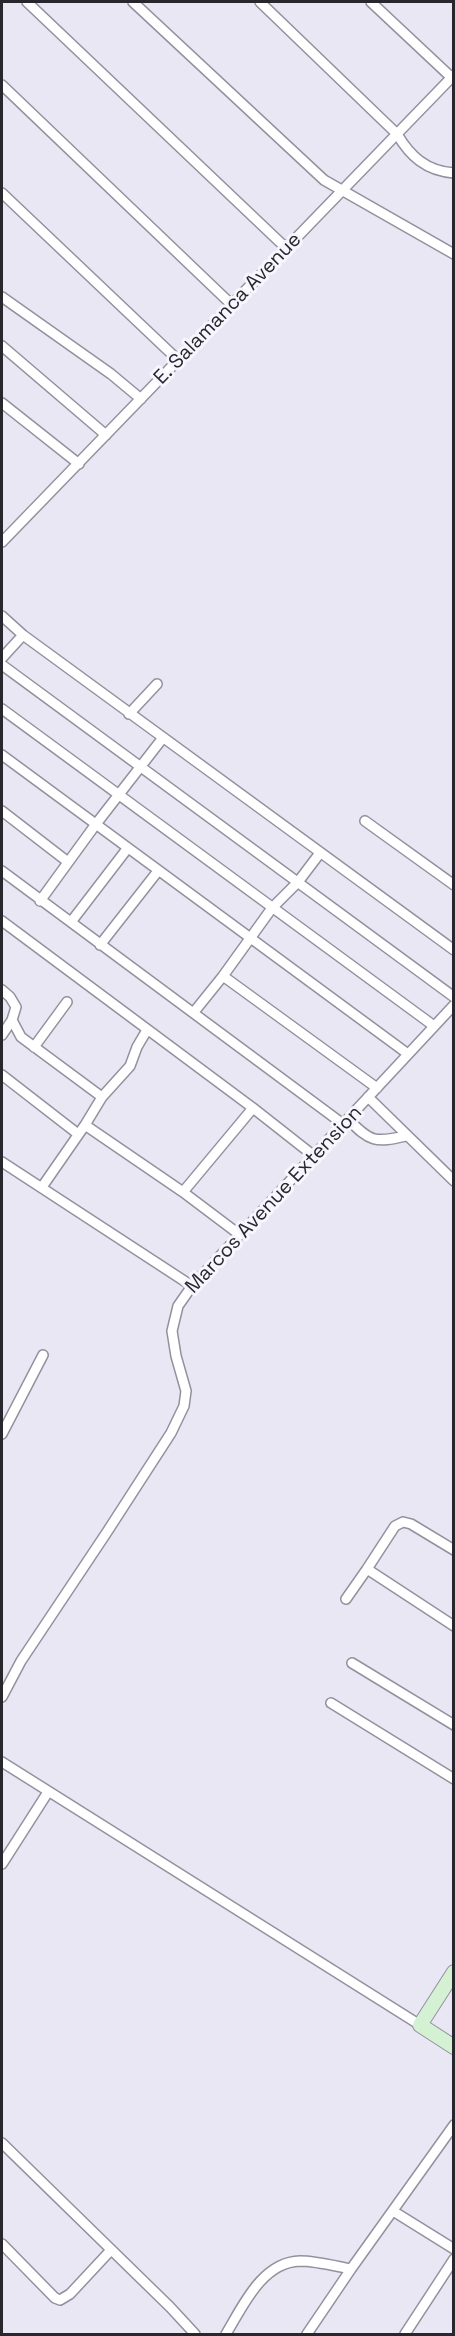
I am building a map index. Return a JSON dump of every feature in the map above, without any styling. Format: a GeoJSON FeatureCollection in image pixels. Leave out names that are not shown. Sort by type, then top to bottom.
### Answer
{"type":"FeatureCollection","features":[{"type":"Feature","properties":{"kind":"street"},"geometry":{"type":"LineString","coordinates":[[27,2],[286,248]]}},
{"type":"Feature","properties":{"kind":"street"},"geometry":{"type":"LineString","coordinates":[[134,2],[313,171],[342,191],[453,254]]}},
{"type":"Feature","properties":{"kind":"street"},"geometry":{"type":"LineString","coordinates":[[260,2],[397,134],[406,149],[417,160],[432,168],[453,173]]}},
{"type":"Feature","properties":{"kind":"street"},"geometry":{"type":"LineString","coordinates":[[371,2],[452,76]]}},
{"type":"Feature","properties":{"kind":"street","name":"E. Salamanca Avenue"},"geometry":{"type":"LineString","coordinates":[[2,542],[452,76]]}},
{"type":"Feature","properties":{"kind":"street"},"geometry":{"type":"LineString","coordinates":[[2,84],[232,305]]}},
{"type":"Feature","properties":{"kind":"street"},"geometry":{"type":"LineString","coordinates":[[2,193],[178,360]]}},
{"type":"Feature","properties":{"kind":"street"},"geometry":{"type":"LineString","coordinates":[[2,297],[93,361],[141,399]]}},
{"type":"Feature","properties":{"kind":"street"},"geometry":{"type":"LineString","coordinates":[[2,346],[106,435]]}},
{"type":"Feature","properties":{"kind":"street"},"geometry":{"type":"LineString","coordinates":[[2,403],[79,464]]}},
{"type":"Feature","properties":{"kind":"street"},"geometry":{"type":"LineString","coordinates":[[2,616],[22,635],[162,739],[453,950]]}},
{"type":"Feature","properties":{"kind":"street"},"geometry":{"type":"LineString","coordinates":[[2,658],[22,635]]}},
{"type":"Feature","properties":{"kind":"street"},"geometry":{"type":"LineString","coordinates":[[2,665],[453,997]]}},
{"type":"Feature","properties":{"kind":"street"},"geometry":{"type":"LineString","coordinates":[[129,714],[157,684]]}},
{"type":"Feature","properties":{"kind":"street"},"geometry":{"type":"LineString","coordinates":[[2,710],[434,1026]]}},
{"type":"Feature","properties":{"kind":"street"},"geometry":{"type":"LineString","coordinates":[[40,901],[162,739]]}},
{"type":"Feature","properties":{"kind":"street"},"geometry":{"type":"LineString","coordinates":[[2,755],[408,1054]]}},
{"type":"Feature","properties":{"kind":"street"},"geometry":{"type":"LineString","coordinates":[[2,811],[68,862]]}},
{"type":"Feature","properties":{"kind":"street"},"geometry":{"type":"LineString","coordinates":[[365,821],[453,885]]}},
{"type":"Feature","properties":{"kind":"street"},"geometry":{"type":"LineString","coordinates":[[70,922],[128,849]]}},
{"type":"Feature","properties":{"kind":"street"},"geometry":{"type":"LineString","coordinates":[[194,1012],[224,976],[272,908],[298,882],[320,853]]}},
{"type":"Feature","properties":{"kind":"street"},"geometry":{"type":"LineString","coordinates":[[2,871],[100,945],[369,1139],[380,1141],[406,1136]]}},
{"type":"Feature","properties":{"kind":"street"},"geometry":{"type":"LineString","coordinates":[[100,945],[158,871]]}},
{"type":"Feature","properties":{"kind":"street"},"geometry":{"type":"LineString","coordinates":[[2,921],[314,1156]]}},
{"type":"Feature","properties":{"kind":"street"},"geometry":{"type":"LineString","coordinates":[[224,976],[377,1088]]}},
{"type":"Feature","properties":{"kind":"street"},"geometry":{"type":"LineString","coordinates":[[2,990],[16,1007],[12,1020],[2,1035],[21,1037]]}},
{"type":"Feature","properties":{"kind":"street"},"geometry":{"type":"LineString","coordinates":[[34,1047],[67,1002]]}},
{"type":"Feature","properties":{"kind":"street","name":"Marcos Avenue Extension"},"geometry":{"type":"LineString","coordinates":[[2,1697],[21,1660],[108,1532],[171,1433],[184,1406],[186,1391],[172,1331],[178,1306],[192,1286],[453,1005]]}},
{"type":"Feature","properties":{"kind":"street"},"geometry":{"type":"LineString","coordinates":[[12,1020],[21,1037],[102,1097]]}},
{"type":"Feature","properties":{"kind":"street"},"geometry":{"type":"LineString","coordinates":[[42,1187],[102,1097],[130,1066],[147,1030]]}},
{"type":"Feature","properties":{"kind":"street"},"geometry":{"type":"LineString","coordinates":[[2,1075],[78,1134]]}},
{"type":"Feature","properties":{"kind":"street"},"geometry":{"type":"LineString","coordinates":[[368,1097],[453,1181]]}},
{"type":"Feature","properties":{"kind":"street"},"geometry":{"type":"LineString","coordinates":[[183,1192],[253,1108]]}},
{"type":"Feature","properties":{"kind":"street"},"geometry":{"type":"LineString","coordinates":[[85,1125],[183,1192],[240,1235]]}},
{"type":"Feature","properties":{"kind":"street"},"geometry":{"type":"LineString","coordinates":[[2,1162],[192,1286]]}},
{"type":"Feature","properties":{"kind":"street"},"geometry":{"type":"LineString","coordinates":[[2,1434],[43,1355]]}},
{"type":"Feature","properties":{"kind":"street"},"geometry":{"type":"LineString","coordinates":[[346,1599],[396,1526],[403,1522],[411,1524],[453,1550]]}},
{"type":"Feature","properties":{"kind":"street"},"geometry":{"type":"LineString","coordinates":[[367,1569],[453,1626]]}},
{"type":"Feature","properties":{"kind":"street"},"geometry":{"type":"LineString","coordinates":[[352,1663],[453,1725]]}},
{"type":"Feature","properties":{"kind":"street"},"geometry":{"type":"LineString","coordinates":[[331,1703],[453,1779]]}},
{"type":"Feature","properties":{"kind":"street"},"geometry":{"type":"LineString","coordinates":[[2,1762],[453,2047]]}},
{"type":"Feature","properties":{"kind":"street"},"geometry":{"type":"LineString","coordinates":[[2,1864],[48,1792]]}},
{"type":"Feature","properties":{"kind":"street"},"geometry":{"type":"LineString","coordinates":[[420,2025],[453,1972]]}},
{"type":"Feature","properties":{"kind":"street"},"geometry":{"type":"LineString","coordinates":[[307,2334],[453,2125]]}},
{"type":"Feature","properties":{"kind":"street"},"geometry":{"type":"LineString","coordinates":[[2,2143],[195,2334]]}},
{"type":"Feature","properties":{"kind":"street"},"geometry":{"type":"LineString","coordinates":[[393,2211],[453,2249]]}},
{"type":"Feature","properties":{"kind":"street"},"geometry":{"type":"LineString","coordinates":[[2,2244],[55,2298],[60,2300],[70,2294],[111,2250]]}},
{"type":"Feature","properties":{"kind":"street"},"geometry":{"type":"LineString","coordinates":[[405,2334],[453,2259]]}},
{"type":"Feature","properties":{"kind":"street"},"geometry":{"type":"LineString","coordinates":[[226,2334],[261,2281],[281,2265],[301,2261],[351,2269]]}}]}
